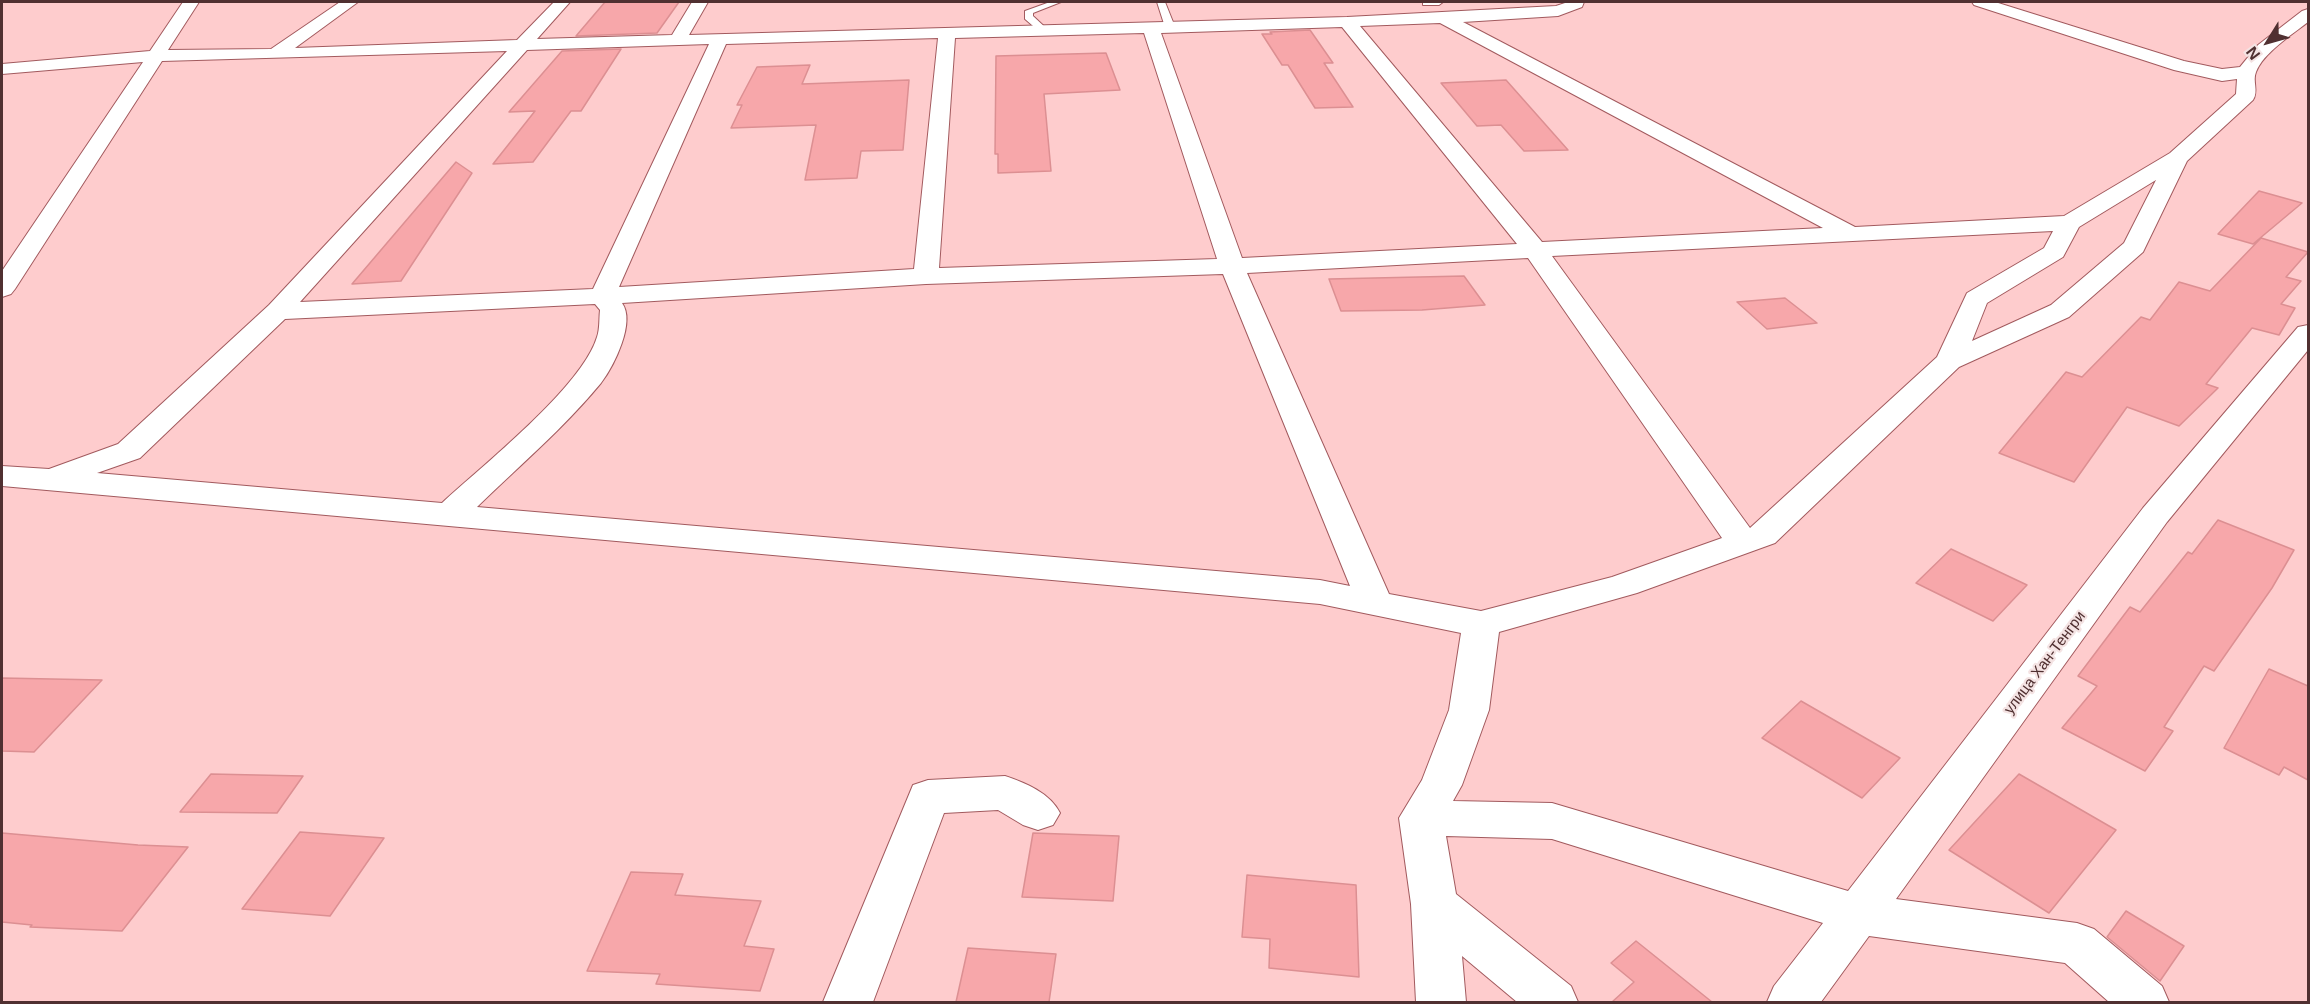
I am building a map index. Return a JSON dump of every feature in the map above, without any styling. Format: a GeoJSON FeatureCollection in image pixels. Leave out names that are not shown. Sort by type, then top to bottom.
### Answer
{"type":"FeatureCollection","features":[{"type":"Feature","properties":{"kind":"street"},"geometry":{"type":"LineString","coordinates":[[2,289],[191,2]]}},
{"type":"Feature","properties":{"kind":"street"},"geometry":{"type":"LineString","coordinates":[[275,54],[350,2]]}},
{"type":"Feature","properties":{"kind":"street"},"geometry":{"type":"LineString","coordinates":[[51,479],[129,451],[278,311],[562,2]]}},
{"type":"Feature","properties":{"kind":"street"},"geometry":{"type":"LineString","coordinates":[[677,41],[700,2]]}},
{"type":"Feature","properties":{"kind":"street"},"geometry":{"type":"LineString","coordinates":[[2,69],[156,56],[1347,22],[1441,10],[1558,11],[1576,2]]}},
{"type":"Feature","properties":{"kind":"street"},"geometry":{"type":"LineString","coordinates":[[1980,2],[2180,66],[2222,75],[2246,72]]}},
{"type":"Feature","properties":{"kind":"street"},"geometry":{"type":"LineString","coordinates":[[1441,10],[1851,234]]}},
{"type":"Feature","properties":{"kind":"street"},"geometry":{"type":"LineString","coordinates":[[278,311],[602,296],[926,276],[1232,266],[2069,223],[2178,158],[2247,96],[2246,72],[2264,49],[2308,14]]}},
{"type":"Feature","properties":{"kind":"street"},"geometry":{"type":"LineString","coordinates":[[1347,22],[1535,250],[1743,542]]}},
{"type":"Feature","properties":{"kind":"street"},"geometry":{"type":"LineString","coordinates":[[1161,28],[1232,266],[1375,603]]}},
{"type":"Feature","properties":{"kind":"street"},"geometry":{"type":"LineString","coordinates":[[926,276],[946,33]]}},
{"type":"Feature","properties":{"kind":"street"},"geometry":{"type":"LineString","coordinates":[[602,296],[720,39]]}},
{"type":"Feature","properties":{"kind":"street"},"geometry":{"type":"LineString","coordinates":[[2,476],[1320,592],[1481,624],[1624,585],[1763,535],[1949,361],[2060,311],[2134,247],[2178,158]]}},
{"type":"Feature","properties":{"kind":"street"},"geometry":{"type":"LineString","coordinates":[[1949,361],[1976,299],[2054,252],[2069,223]]}},
{"type":"Feature","properties":{"kind":"street"},"geometry":{"type":"LineString","coordinates":[[450,514],[550,420],[591,376],[611,337],[613,309],[602,296]]}},
{"type":"Feature","properties":{"kind":"street","name":"улица Хан-Тенгри"},"geometry":{"type":"LineString","coordinates":[[1792,1002],[2155,515],[2308,333]]}},
{"type":"Feature","properties":{"kind":"street"},"geometry":{"type":"LineString","coordinates":[[1441,1002],[1434,904],[1421,818],[1441,785],[1469,710],[1481,624]]}},
{"type":"Feature","properties":{"kind":"street"},"geometry":{"type":"LineString","coordinates":[[848,1002],[928,797],[1005,793],[1038,813]]}},
{"type":"Feature","properties":{"kind":"street"},"geometry":{"type":"LineString","coordinates":[[1421,818],[1552,821],[1858,914],[2077,944],[2144,1002]]}},
{"type":"Feature","properties":{"kind":"street"},"geometry":{"type":"LineString","coordinates":[[1434,904],[1553,1002]]}},
{"type":"Feature","properties":{"kind":"lane"},"geometry":{"type":"LineString","coordinates":[[1043,30],[1028,17],[1029,11],[1057,2]]}},
{"type":"Feature","properties":{"kind":"lane"},"geometry":{"type":"LineString","coordinates":[[1161,2],[1161,28]]}},
{"type":"Feature","properties":{"kind":"lane"},"geometry":{"type":"LineString","coordinates":[[1426,3],[1441,10]]}},
{"type":"Feature","properties":{"kind":"building"},"geometry":{"type":"Polygon","coordinates":[[[605,2],[679,2],[657,33],[576,36],[605,2]]]}},
{"type":"Feature","properties":{"kind":"building"},"geometry":{"type":"Polygon","coordinates":[[[1310,30],[1333,63],[1324,63],[1353,107],[1315,108],[1288,65],[1282,65],[1262,34],[1310,30]]]}},
{"type":"Feature","properties":{"kind":"building"},"geometry":{"type":"Polygon","coordinates":[[[621,49],[581,111],[571,111],[533,162],[493,164],[535,111],[509,112],[562,51],[621,49]]]}},
{"type":"Feature","properties":{"kind":"building"},"geometry":{"type":"Polygon","coordinates":[[[1106,53],[1120,90],[1044,94],[1051,171],[998,173],[998,154],[995,154],[996,56],[1106,53]]]}},
{"type":"Feature","properties":{"kind":"building"},"geometry":{"type":"Polygon","coordinates":[[[810,65],[802,84],[909,80],[903,150],[861,151],[857,178],[805,180],[816,125],[731,128],[742,105],[737,105],[757,67],[810,65]]]}},
{"type":"Feature","properties":{"kind":"building"},"geometry":{"type":"Polygon","coordinates":[[[1506,80],[1568,150],[1524,151],[1501,125],[1477,126],[1441,83],[1506,80]]]}},
{"type":"Feature","properties":{"kind":"building"},"geometry":{"type":"Polygon","coordinates":[[[456,162],[472,173],[401,281],[352,284],[456,162]]]}},
{"type":"Feature","properties":{"kind":"building"},"geometry":{"type":"Polygon","coordinates":[[[2259,191],[2302,203],[2253,244],[2218,234],[2259,191]]]}},
{"type":"Feature","properties":{"kind":"building"},"geometry":{"type":"Polygon","coordinates":[[[2261,238],[2308,252],[2286,277],[2301,281],[2281,304],[2295,308],[2279,335],[2252,328],[2206,384],[2218,388],[2179,426],[2127,407],[2074,482],[1999,453],[2066,372],[2082,377],[2141,317],[2150,320],[2179,282],[2210,291],[2261,238]]]}},
{"type":"Feature","properties":{"kind":"building"},"geometry":{"type":"Polygon","coordinates":[[[1464,276],[1485,305],[1422,310],[1341,311],[1329,279],[1464,276]]]}},
{"type":"Feature","properties":{"kind":"building"},"geometry":{"type":"Polygon","coordinates":[[[1785,298],[1817,323],[1767,329],[1737,302],[1785,298]]]}},
{"type":"Feature","properties":{"kind":"building"},"geometry":{"type":"Polygon","coordinates":[[[2218,520],[2294,550],[2272,588],[2214,671],[2204,666],[2164,727],[2173,731],[2145,771],[2062,728],[2097,686],[2078,676],[2130,607],[2140,612],[2188,552],[2192,554],[2218,520]]]}},
{"type":"Feature","properties":{"kind":"building"},"geometry":{"type":"Polygon","coordinates":[[[1951,549],[2027,585],[1993,621],[1916,583],[1951,549]]]}},
{"type":"Feature","properties":{"kind":"building"},"geometry":{"type":"Polygon","coordinates":[[[2269,669],[2308,686],[2308,780],[2284,767],[2279,775],[2224,748],[2269,669]]]}},
{"type":"Feature","properties":{"kind":"building"},"geometry":{"type":"Polygon","coordinates":[[[2,678],[102,680],[34,752],[2,751],[2,678]]]}},
{"type":"Feature","properties":{"kind":"building"},"geometry":{"type":"Polygon","coordinates":[[[1801,701],[1900,758],[1862,798],[1762,738],[1801,701]]]}},
{"type":"Feature","properties":{"kind":"building"},"geometry":{"type":"Polygon","coordinates":[[[211,774],[303,776],[277,813],[180,812],[211,774]]]}},
{"type":"Feature","properties":{"kind":"building"},"geometry":{"type":"Polygon","coordinates":[[[2019,774],[2116,830],[2049,913],[1949,850],[2019,774]]]}},
{"type":"Feature","properties":{"kind":"building"},"geometry":{"type":"Polygon","coordinates":[[[300,832],[384,838],[330,916],[242,909],[300,832]]]}},
{"type":"Feature","properties":{"kind":"building"},"geometry":{"type":"Polygon","coordinates":[[[2,833],[188,847],[122,931],[30,927],[32,925],[2,922],[2,833]]]}},
{"type":"Feature","properties":{"kind":"building"},"geometry":{"type":"Polygon","coordinates":[[[1033,833],[1119,836],[1113,901],[1022,897],[1033,833]]]}},
{"type":"Feature","properties":{"kind":"building"},"geometry":{"type":"Polygon","coordinates":[[[631,872],[683,874],[675,895],[761,901],[744,946],[774,949],[760,991],[656,984],[660,974],[587,971],[631,872]]]}},
{"type":"Feature","properties":{"kind":"building"},"geometry":{"type":"Polygon","coordinates":[[[1247,875],[1356,885],[1359,977],[1269,968],[1270,939],[1242,937],[1247,875]]]}},
{"type":"Feature","properties":{"kind":"building"},"geometry":{"type":"Polygon","coordinates":[[[2126,911],[2184,946],[2160,981],[2107,937],[2126,911]]]}},
{"type":"Feature","properties":{"kind":"building"},"geometry":{"type":"Polygon","coordinates":[[[1636,941],[1712,1002],[1612,1002],[1634,982],[1611,963],[1636,941]]]}},
{"type":"Feature","properties":{"kind":"building"},"geometry":{"type":"Polygon","coordinates":[[[968,948],[1056,954],[1049,1002],[956,1002],[968,948]]]}}]}
